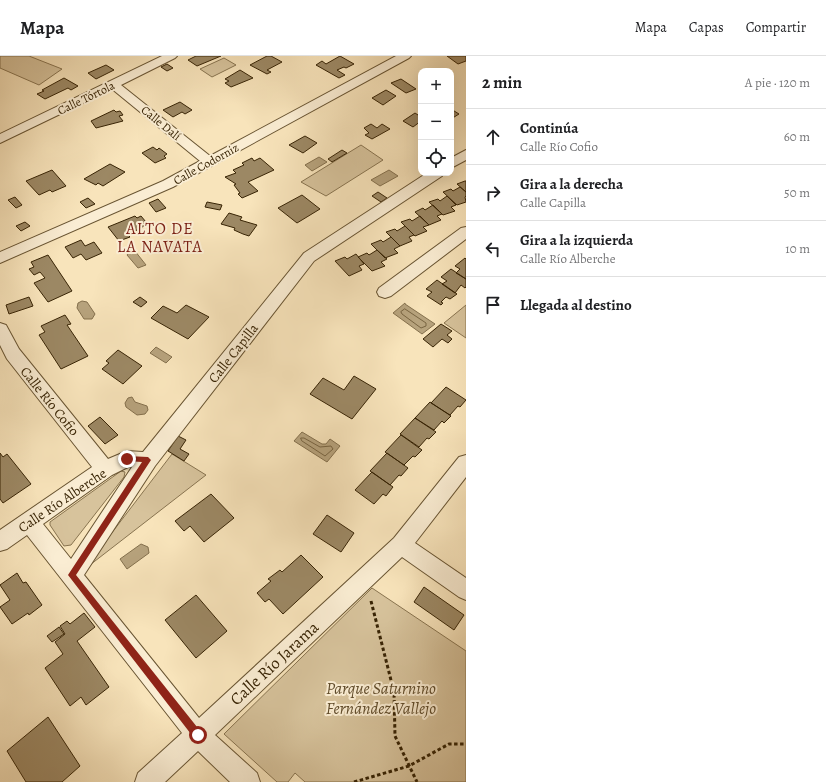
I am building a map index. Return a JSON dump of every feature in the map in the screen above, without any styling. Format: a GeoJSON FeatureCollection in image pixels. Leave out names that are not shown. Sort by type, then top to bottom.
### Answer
{"type":"FeatureCollection","features":[{"type":"Feature","properties":{"kind":"street","name":"Calle Tórtola"},"geometry":{"type":"LineString","coordinates":[[0,139],[171,56]]}},
{"type":"Feature","properties":{"kind":"street","name":"Calle Codorniz"},"geometry":{"type":"LineString","coordinates":[[0,258],[168,184],[209,162],[386,59],[405,56]]}},
{"type":"Feature","properties":{"kind":"street","name":"Calle Dalí"},"geometry":{"type":"LineString","coordinates":[[113,84],[209,162]]}},
{"type":"Feature","properties":{"kind":"street"},"geometry":{"type":"LineString","coordinates":[[454,162],[466,154]]}},
{"type":"Feature","properties":{"kind":"street","name":"Calle Capilla"},"geometry":{"type":"LineString","coordinates":[[72,575],[148,460],[309,257],[432,176]]}},
{"type":"Feature","properties":{"kind":"street"},"geometry":{"type":"LineString","coordinates":[[385,292],[466,232]]}},
{"type":"Feature","properties":{"kind":"street","name":"Calle Río Cofio"},"geometry":{"type":"LineString","coordinates":[[0,329],[13,354],[105,469]]}},
{"type":"Feature","properties":{"kind":"street","name":"Calle Río Alberche"},"geometry":{"type":"LineString","coordinates":[[0,542],[105,469],[127,459],[148,460]]}},
{"type":"Feature","properties":{"kind":"street","name":"Calle Río Jarama"},"geometry":{"type":"LineString","coordinates":[[147,782],[401,545],[466,463]]}},
{"type":"Feature","properties":{"kind":"street"},"geometry":{"type":"LineString","coordinates":[[29,522],[198,735],[248,782]]}},
{"type":"Feature","properties":{"kind":"street"},"geometry":{"type":"LineString","coordinates":[[401,545],[466,590]]}},
{"type":"Feature","properties":{"kind":"path"},"geometry":{"type":"LineString","coordinates":[[365,578],[394,692],[395,736],[417,782]]}},
{"type":"Feature","properties":{"kind":"path"},"geometry":{"type":"LineString","coordinates":[[354,782],[409,766],[449,744],[466,744]]}},
{"type":"Feature","properties":{"kind":"green space"},"geometry":{"type":"Polygon","coordinates":[[[0,56],[29,56],[62,69],[39,85],[0,68],[0,56]]]}},
{"type":"Feature","properties":{"kind":"green space"},"geometry":{"type":"Polygon","coordinates":[[[224,58],[236,65],[212,77],[200,69],[224,58]]]}},
{"type":"Feature","properties":{"kind":"green space"},"geometry":{"type":"Polygon","coordinates":[[[361,145],[383,160],[326,196],[301,182],[361,145]]]}},
{"type":"Feature","properties":{"kind":"green space"},"geometry":{"type":"Polygon","coordinates":[[[466,305],[466,338],[444,323],[466,305]]]}},
{"type":"Feature","properties":{"kind":"green space"},"geometry":{"type":"Polygon","coordinates":[[[172,454],[206,475],[86,568],[88,564],[172,454]]]}},
{"type":"Feature","properties":{"kind":"green space"},"geometry":{"type":"Polygon","coordinates":[[[121,471],[125,472],[124,477],[71,545],[64,546],[50,525],[50,522],[121,471]]]}},
{"type":"Feature","properties":{"kind":"green space","name":"Parque Saturnino Fernández Vallejo"},"geometry":{"type":"Polygon","coordinates":[[[372,588],[466,651],[466,782],[305,782],[295,773],[288,782],[277,782],[224,734],[372,588]]]}},
{"type":"Feature","properties":{"kind":"water"},"geometry":{"type":"Polygon","coordinates":[[[319,157],[327,162],[312,171],[305,165],[319,157]]]}},
{"type":"Feature","properties":{"kind":"water"},"geometry":{"type":"Polygon","coordinates":[[[389,170],[398,176],[380,186],[371,180],[389,170]]]}},
{"type":"Feature","properties":{"kind":"water"},"geometry":{"type":"Polygon","coordinates":[[[131,250],[135,251],[146,265],[138,268],[127,255],[131,250]]]}},
{"type":"Feature","properties":{"kind":"water"},"geometry":{"type":"Polygon","coordinates":[[[82,301],[87,302],[95,314],[92,319],[84,319],[77,308],[78,303],[82,301]]]}},
{"type":"Feature","properties":{"kind":"water"},"geometry":{"type":"Polygon","coordinates":[[[405,303],[435,324],[422,334],[393,313],[405,303]]]}},
{"type":"Feature","properties":{"kind":"water"},"geometry":{"type":"Polygon","coordinates":[[[156,347],[172,357],[166,363],[150,353],[156,347]]]}},
{"type":"Feature","properties":{"kind":"water"},"geometry":{"type":"Polygon","coordinates":[[[132,397],[135,402],[147,406],[148,410],[145,414],[137,415],[126,407],[125,403],[128,398],[132,397]]]}},
{"type":"Feature","properties":{"kind":"water"},"geometry":{"type":"Polygon","coordinates":[[[302,432],[322,444],[326,444],[330,439],[340,446],[327,462],[294,441],[302,432]]]}},
{"type":"Feature","properties":{"kind":"water"},"geometry":{"type":"Polygon","coordinates":[[[141,544],[148,547],[149,553],[127,569],[120,559],[141,544]]]}},
{"type":"Feature","properties":{"kind":"building"},"geometry":{"type":"Polygon","coordinates":[[[196,56],[221,56],[197,66],[188,60],[196,56]]]}},
{"type":"Feature","properties":{"kind":"building"},"geometry":{"type":"Polygon","coordinates":[[[267,56],[271,56],[282,62],[267,70],[271,72],[267,74],[250,65],[267,56]]]}},
{"type":"Feature","properties":{"kind":"building"},"geometry":{"type":"Polygon","coordinates":[[[340,56],[354,64],[337,70],[345,75],[339,78],[316,65],[322,61],[326,64],[340,56]]]}},
{"type":"Feature","properties":{"kind":"building"},"geometry":{"type":"Polygon","coordinates":[[[447,56],[466,56],[466,61],[458,64],[447,56]]]}},
{"type":"Feature","properties":{"kind":"building"},"geometry":{"type":"Polygon","coordinates":[[[167,64],[173,68],[167,71],[161,67],[167,64]]]}},
{"type":"Feature","properties":{"kind":"building"},"geometry":{"type":"Polygon","coordinates":[[[106,65],[114,70],[96,79],[88,73],[106,65]]]}},
{"type":"Feature","properties":{"kind":"building"},"geometry":{"type":"Polygon","coordinates":[[[240,70],[253,78],[231,87],[225,83],[229,81],[225,79],[240,70]]]}},
{"type":"Feature","properties":{"kind":"building"},"geometry":{"type":"Polygon","coordinates":[[[64,78],[78,86],[71,90],[68,88],[45,99],[37,94],[44,91],[42,90],[64,78]]]}},
{"type":"Feature","properties":{"kind":"building"},"geometry":{"type":"Polygon","coordinates":[[[401,79],[416,89],[406,93],[391,83],[401,79]]]}},
{"type":"Feature","properties":{"kind":"building"},"geometry":{"type":"Polygon","coordinates":[[[386,90],[396,96],[383,105],[372,98],[386,90]]]}},
{"type":"Feature","properties":{"kind":"building"},"geometry":{"type":"Polygon","coordinates":[[[180,102],[192,110],[185,114],[182,112],[173,117],[163,110],[180,102]]]}},
{"type":"Feature","properties":{"kind":"building"},"geometry":{"type":"Polygon","coordinates":[[[114,110],[116,112],[120,111],[123,115],[119,116],[123,121],[96,128],[91,121],[114,110]]]}},
{"type":"Feature","properties":{"kind":"building"},"geometry":{"type":"Polygon","coordinates":[[[454,111],[459,114],[454,117],[454,111]]]}},
{"type":"Feature","properties":{"kind":"building"},"geometry":{"type":"Polygon","coordinates":[[[415,113],[418,115],[418,123],[413,127],[403,121],[415,113]]]}},
{"type":"Feature","properties":{"kind":"building"},"geometry":{"type":"Polygon","coordinates":[[[371,124],[377,128],[382,124],[390,129],[372,139],[365,135],[369,133],[364,128],[371,124]]]}},
{"type":"Feature","properties":{"kind":"building"},"geometry":{"type":"Polygon","coordinates":[[[305,136],[317,143],[303,153],[289,145],[305,136]]]}},
{"type":"Feature","properties":{"kind":"building"},"geometry":{"type":"Polygon","coordinates":[[[153,147],[157,150],[159,148],[167,154],[164,156],[166,158],[155,163],[142,153],[153,147]]]}},
{"type":"Feature","properties":{"kind":"building"},"geometry":{"type":"Polygon","coordinates":[[[342,150],[347,153],[332,162],[328,159],[342,150]]]}},
{"type":"Feature","properties":{"kind":"building"},"geometry":{"type":"Polygon","coordinates":[[[252,158],[254,161],[260,158],[274,170],[248,182],[258,191],[242,198],[238,194],[240,193],[234,185],[236,184],[225,177],[236,173],[233,170],[244,165],[242,163],[252,158]]]}},
{"type":"Feature","properties":{"kind":"building"},"geometry":{"type":"Polygon","coordinates":[[[110,164],[125,172],[103,186],[98,183],[96,185],[84,179],[110,164]]]}},
{"type":"Feature","properties":{"kind":"building"},"geometry":{"type":"Polygon","coordinates":[[[52,170],[66,186],[52,192],[50,190],[39,195],[26,181],[52,170]]]}},
{"type":"Feature","properties":{"kind":"building"},"geometry":{"type":"Polygon","coordinates":[[[466,181],[466,192],[457,184],[466,181]]]}},
{"type":"Feature","properties":{"kind":"building"},"geometry":{"type":"Polygon","coordinates":[[[460,187],[466,192],[466,202],[457,205],[443,192],[451,189],[453,191],[460,187]]]}},
{"type":"Feature","properties":{"kind":"building"},"geometry":{"type":"Polygon","coordinates":[[[378,192],[387,198],[381,202],[372,196],[378,192]]]}},
{"type":"Feature","properties":{"kind":"building"},"geometry":{"type":"Polygon","coordinates":[[[302,195],[320,209],[297,223],[278,208],[302,195]]]}},
{"type":"Feature","properties":{"kind":"building"},"geometry":{"type":"Polygon","coordinates":[[[447,196],[456,205],[451,207],[455,211],[443,215],[429,202],[438,199],[440,201],[447,196]]]}},
{"type":"Feature","properties":{"kind":"building"},"geometry":{"type":"Polygon","coordinates":[[[15,197],[22,205],[16,208],[8,200],[15,197]]]}},
{"type":"Feature","properties":{"kind":"building"},"geometry":{"type":"Polygon","coordinates":[[[88,198],[95,204],[86,208],[80,202],[88,198]]]}},
{"type":"Feature","properties":{"kind":"building"},"geometry":{"type":"Polygon","coordinates":[[[158,199],[166,208],[156,212],[149,203],[158,199]]]}},
{"type":"Feature","properties":{"kind":"building"},"geometry":{"type":"Polygon","coordinates":[[[207,202],[222,205],[220,210],[205,207],[207,202]]]}},
{"type":"Feature","properties":{"kind":"building"},"geometry":{"type":"Polygon","coordinates":[[[433,205],[442,214],[437,216],[441,220],[429,225],[415,212],[423,208],[425,210],[433,205]]]}},
{"type":"Feature","properties":{"kind":"building"},"geometry":{"type":"Polygon","coordinates":[[[229,213],[242,217],[240,220],[257,225],[249,236],[234,230],[235,228],[221,224],[229,213]]]}},
{"type":"Feature","properties":{"kind":"building"},"geometry":{"type":"Polygon","coordinates":[[[135,216],[137,218],[141,216],[146,222],[142,224],[144,226],[128,235],[130,237],[119,241],[108,227],[135,216]]]}},
{"type":"Feature","properties":{"kind":"building"},"geometry":{"type":"Polygon","coordinates":[[[420,216],[429,225],[423,227],[427,231],[415,236],[401,222],[410,219],[412,221],[420,216]]]}},
{"type":"Feature","properties":{"kind":"building"},"geometry":{"type":"Polygon","coordinates":[[[25,222],[30,226],[21,231],[16,226],[25,222]]]}},
{"type":"Feature","properties":{"kind":"building"},"geometry":{"type":"Polygon","coordinates":[[[405,226],[414,235],[409,237],[412,241],[400,246],[386,232],[395,229],[397,231],[405,226]]]}},
{"type":"Feature","properties":{"kind":"building"},"geometry":{"type":"Polygon","coordinates":[[[391,237],[400,246],[394,249],[398,253],[385,258],[371,244],[381,240],[383,242],[391,237]]]}},
{"type":"Feature","properties":{"kind":"building"},"geometry":{"type":"Polygon","coordinates":[[[81,240],[85,246],[94,242],[102,253],[86,260],[81,254],[73,258],[65,247],[81,240]]]}},
{"type":"Feature","properties":{"kind":"building"},"geometry":{"type":"Polygon","coordinates":[[[377,250],[387,259],[381,262],[385,266],[372,271],[358,257],[367,253],[369,255],[377,250]]]}},
{"type":"Feature","properties":{"kind":"building"},"geometry":{"type":"Polygon","coordinates":[[[356,254],[364,264],[359,266],[362,270],[349,276],[335,261],[345,257],[347,259],[356,254]]]}},
{"type":"Feature","properties":{"kind":"building"},"geometry":{"type":"Polygon","coordinates":[[[48,255],[72,291],[48,302],[34,283],[45,278],[40,272],[34,275],[29,269],[34,267],[31,262],[48,255]]]}},
{"type":"Feature","properties":{"kind":"building"},"geometry":{"type":"Polygon","coordinates":[[[465,258],[466,279],[456,273],[460,269],[455,266],[465,258]]]}},
{"type":"Feature","properties":{"kind":"building"},"geometry":{"type":"Polygon","coordinates":[[[451,269],[466,279],[466,287],[465,288],[461,285],[455,293],[442,284],[447,281],[441,277],[451,269]]]}},
{"type":"Feature","properties":{"kind":"building"},"geometry":{"type":"Polygon","coordinates":[[[437,280],[457,294],[450,299],[446,297],[441,302],[443,303],[441,305],[427,296],[432,292],[426,289],[437,280]]]}},
{"type":"Feature","properties":{"kind":"building"},"geometry":{"type":"Polygon","coordinates":[[[29,297],[33,306],[9,314],[6,305],[29,297]]]}},
{"type":"Feature","properties":{"kind":"building"},"geometry":{"type":"Polygon","coordinates":[[[140,297],[147,302],[141,307],[133,302],[140,297]]]}},
{"type":"Feature","properties":{"kind":"building"},"geometry":{"type":"Polygon","coordinates":[[[186,305],[209,317],[188,339],[151,318],[163,306],[177,313],[186,305]]]}},
{"type":"Feature","properties":{"kind":"building"},"geometry":{"type":"Polygon","coordinates":[[[65,315],[71,324],[67,325],[88,356],[61,369],[39,335],[45,332],[41,326],[65,315]]]}},
{"type":"Feature","properties":{"kind":"building"},"geometry":{"type":"Polygon","coordinates":[[[441,324],[452,331],[447,335],[452,339],[448,343],[442,339],[433,347],[423,339],[441,324]]]}},
{"type":"Feature","properties":{"kind":"building"},"geometry":{"type":"Polygon","coordinates":[[[118,350],[142,366],[123,384],[102,369],[109,363],[106,361],[118,350]]]}},
{"type":"Feature","properties":{"kind":"building"},"geometry":{"type":"Polygon","coordinates":[[[354,376],[376,389],[352,419],[310,394],[323,378],[344,390],[354,376]]]}},
{"type":"Feature","properties":{"kind":"building"},"geometry":{"type":"Polygon","coordinates":[[[446,387],[466,400],[450,415],[431,403],[446,387]]]}},
{"type":"Feature","properties":{"kind":"building"},"geometry":{"type":"Polygon","coordinates":[[[430,402],[451,416],[444,423],[442,421],[434,430],[415,418],[430,402]]]}},
{"type":"Feature","properties":{"kind":"building"},"geometry":{"type":"Polygon","coordinates":[[[100,417],[118,435],[105,444],[88,426],[100,417]]]}},
{"type":"Feature","properties":{"kind":"building"},"geometry":{"type":"Polygon","coordinates":[[[415,418],[436,432],[429,439],[427,438],[419,447],[400,434],[415,418]]]}},
{"type":"Feature","properties":{"kind":"building"},"geometry":{"type":"Polygon","coordinates":[[[401,435],[422,450],[404,465],[385,452],[401,435]]]}},
{"type":"Feature","properties":{"kind":"building"},"geometry":{"type":"Polygon","coordinates":[[[178,436],[186,440],[180,449],[189,454],[184,461],[168,451],[178,436]]]}},
{"type":"Feature","properties":{"kind":"building"},"geometry":{"type":"Polygon","coordinates":[[[0,453],[3,457],[7,454],[31,484],[3,503],[0,499],[0,453]]]}},
{"type":"Feature","properties":{"kind":"building"},"geometry":{"type":"Polygon","coordinates":[[[387,453],[408,468],[390,485],[370,471],[387,453]]]}},
{"type":"Feature","properties":{"kind":"building"},"geometry":{"type":"Polygon","coordinates":[[[372,472],[393,487],[386,496],[383,494],[374,504],[355,490],[372,472]]]}},
{"type":"Feature","properties":{"kind":"building"},"geometry":{"type":"Polygon","coordinates":[[[211,494],[234,518],[204,542],[190,526],[184,531],[175,521],[211,494]]]}},
{"type":"Feature","properties":{"kind":"building"},"geometry":{"type":"Polygon","coordinates":[[[327,515],[354,533],[341,552],[313,534],[327,515]]]}},
{"type":"Feature","properties":{"kind":"building"},"geometry":{"type":"Polygon","coordinates":[[[301,555],[323,577],[283,614],[269,599],[265,602],[257,593],[271,581],[268,579],[280,570],[282,572],[301,555]]]}},
{"type":"Feature","properties":{"kind":"building"},"geometry":{"type":"Polygon","coordinates":[[[17,573],[23,583],[26,582],[42,605],[29,615],[28,613],[12,624],[0,607],[10,600],[0,585],[17,573]]]}},
{"type":"Feature","properties":{"kind":"building"},"geometry":{"type":"Polygon","coordinates":[[[424,587],[464,615],[454,630],[414,602],[424,587]]]}},
{"type":"Feature","properties":{"kind":"building"},"geometry":{"type":"Polygon","coordinates":[[[196,595],[227,631],[196,658],[165,620],[196,595]]]}},
{"type":"Feature","properties":{"kind":"building"},"geometry":{"type":"Polygon","coordinates":[[[84,613],[95,627],[77,641],[109,687],[86,705],[81,697],[70,706],[45,668],[63,654],[55,642],[65,634],[60,626],[67,621],[70,624],[84,613]]]}},
{"type":"Feature","properties":{"kind":"building"},"geometry":{"type":"Polygon","coordinates":[[[59,627],[64,634],[52,642],[47,636],[59,627]]]}},
{"type":"Feature","properties":{"kind":"building"},"geometry":{"type":"Polygon","coordinates":[[[48,717],[80,766],[62,782],[26,782],[7,751],[48,717]]]}},
{"type":"Feature","properties":{"kind":"district","name":"ALTO DE LA NAVATA"},"geometry":{"type":"Point","coordinates":[160,237]}},
{"type":"Feature","properties":{"kind":"route"},"geometry":{"type":"LineString","coordinates":[[127,459],[148,460],[72,575],[198,735]]}}]}
